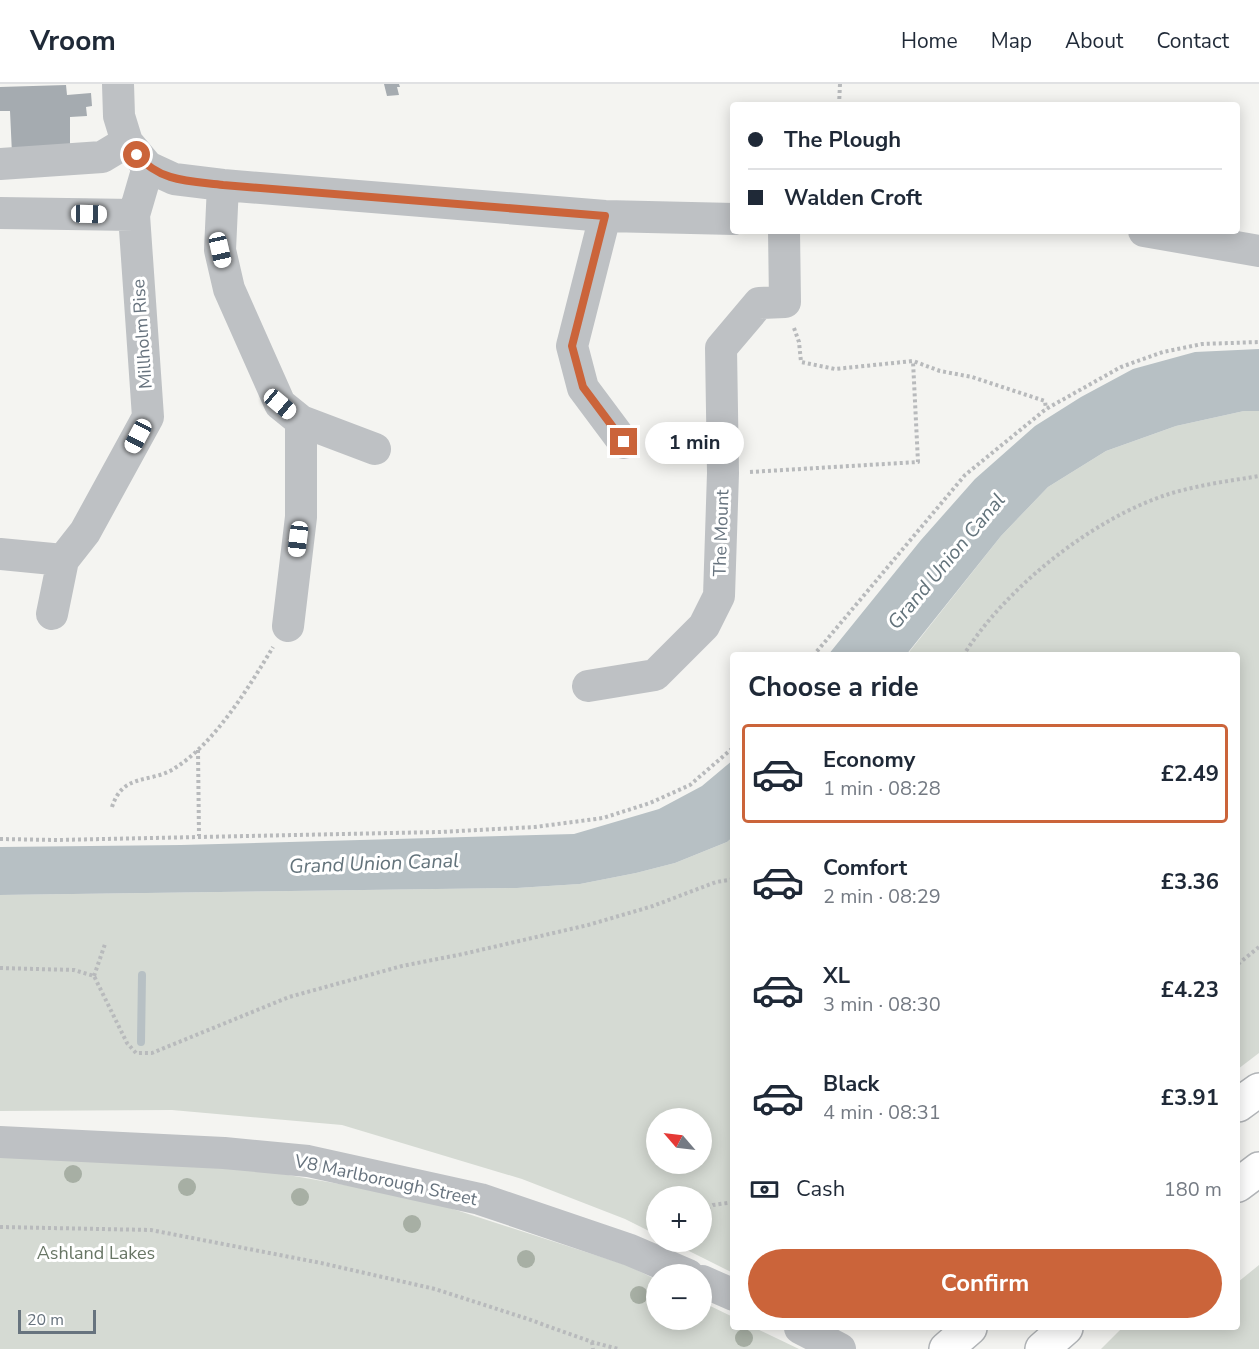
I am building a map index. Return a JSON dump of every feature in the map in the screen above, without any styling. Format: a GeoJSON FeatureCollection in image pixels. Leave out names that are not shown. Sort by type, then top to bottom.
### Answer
{"type":"FeatureCollection","features":[{"type":"Feature","properties":{"kind":"highway"},"geometry":{"type":"LineString","coordinates":[[1240,1104],[1259,1090]]}},
{"type":"Feature","properties":{"kind":"highway"},"geometry":{"type":"LineString","coordinates":[[1240,1183],[1259,1169]]}},
{"type":"Feature","properties":{"kind":"highway"},"geometry":{"type":"LineString","coordinates":[[946,1349],[968,1330]]}},
{"type":"Feature","properties":{"kind":"street"},"geometry":{"type":"LineString","coordinates":[[118,84],[119,116],[127,142],[148,168],[174,179],[605,216],[730,219]]}},
{"type":"Feature","properties":{"kind":"street"},"geometry":{"type":"LineString","coordinates":[[0,164],[102,157],[127,142]]}},
{"type":"Feature","properties":{"kind":"street","name":"Millholm Rise"},"geometry":{"type":"LineString","coordinates":[[63,560],[85,532],[148,417],[134,215],[148,168]]}},
{"type":"Feature","properties":{"kind":"street"},"geometry":{"type":"LineString","coordinates":[[223,185],[220,250],[229,289],[280,404],[300,421],[375,449]]}},
{"type":"Feature","properties":{"kind":"street"},"geometry":{"type":"LineString","coordinates":[[0,213],[134,215]]}},
{"type":"Feature","properties":{"kind":"street"},"geometry":{"type":"LineString","coordinates":[[605,216],[572,346],[583,387],[624,442]]}},
{"type":"Feature","properties":{"kind":"street"},"geometry":{"type":"LineString","coordinates":[[784,234],[785,302]]}},
{"type":"Feature","properties":{"kind":"street"},"geometry":{"type":"LineString","coordinates":[[1161,234],[1259,251]]}},
{"type":"Feature","properties":{"kind":"street","name":"The Mount"},"geometry":{"type":"LineString","coordinates":[[588,686],[655,675],[704,626],[719,596],[723,473],[721,348],[759,303],[785,302]]}},
{"type":"Feature","properties":{"kind":"street"},"geometry":{"type":"LineString","coordinates":[[288,626],[301,517],[300,421]]}},
{"type":"Feature","properties":{"kind":"street"},"geometry":{"type":"LineString","coordinates":[[0,554],[63,560],[52,614]]}},
{"type":"Feature","properties":{"kind":"street","name":"V8 Marlborough Street"},"geometry":{"type":"LineString","coordinates":[[0,1142],[212,1153],[308,1161],[480,1199],[630,1250],[662,1264]]}},
{"type":"Feature","properties":{"kind":"street"},"geometry":{"type":"LineString","coordinates":[[712,1285],[730,1293]]}},
{"type":"Feature","properties":{"kind":"street"},"geometry":{"type":"LineString","coordinates":[[804,1330],[840,1349]]}},
{"type":"Feature","properties":{"kind":"path"},"geometry":{"type":"LineString","coordinates":[[839,102],[840,84]]}},
{"type":"Feature","properties":{"kind":"path"},"geometry":{"type":"LineString","coordinates":[[785,302],[799,342],[801,362],[836,369],[913,361],[1045,401],[1046,409]]}},
{"type":"Feature","properties":{"kind":"path"},"geometry":{"type":"LineString","coordinates":[[816,652],[965,475],[1046,409],[1121,367],[1163,352],[1202,344],[1259,342]]}},
{"type":"Feature","properties":{"kind":"path"},"geometry":{"type":"LineString","coordinates":[[723,473],[918,462],[913,361]]}},
{"type":"Feature","properties":{"kind":"path"},"geometry":{"type":"LineString","coordinates":[[966,652],[994,613],[1030,577],[1081,538],[1118,516],[1169,494],[1259,476]]}},
{"type":"Feature","properties":{"kind":"path"},"geometry":{"type":"LineString","coordinates":[[112,807],[115,798],[125,786],[174,769],[198,750],[249,686],[280,634],[288,626]]}},
{"type":"Feature","properties":{"kind":"path"},"geometry":{"type":"LineString","coordinates":[[198,750],[199,836]]}},
{"type":"Feature","properties":{"kind":"path"},"geometry":{"type":"LineString","coordinates":[[0,839],[57,840],[535,827],[603,818],[651,803],[690,785],[730,750]]}},
{"type":"Feature","properties":{"kind":"path"},"geometry":{"type":"LineString","coordinates":[[105,944],[94,976],[127,1043],[136,1053],[152,1053],[289,997],[402,966],[588,925],[652,906],[716,882],[730,880]]}},
{"type":"Feature","properties":{"kind":"path"},"geometry":{"type":"LineString","coordinates":[[1240,962],[1259,947]]}},
{"type":"Feature","properties":{"kind":"path"},"geometry":{"type":"LineString","coordinates":[[0,968],[74,970],[94,976]]}},
{"type":"Feature","properties":{"kind":"path"},"geometry":{"type":"LineString","coordinates":[[712,1206],[730,1203]]}},
{"type":"Feature","properties":{"kind":"path"},"geometry":{"type":"LineString","coordinates":[[0,1227],[151,1230],[321,1263],[435,1290],[618,1349]]}},
{"type":"Feature","properties":{"kind":"path"},"geometry":{"type":"LineString","coordinates":[[591,1342],[593,1349]]}},
{"type":"Feature","properties":{"kind":"green space"},"geometry":{"type":"Polygon","coordinates":[[[1244,411],[1259,411],[1259,1053],[1240,1067],[1240,652],[909,652],[1001,536],[1048,487],[1106,451],[1176,426],[1244,411]]]}},
{"type":"Feature","properties":{"kind":"green space"},"geometry":{"type":"Polygon","coordinates":[[[730,840],[730,1272],[691,1252],[712,1252],[712,1186],[646,1186],[646,1230],[625,1219],[522,1179],[342,1125],[172,1110],[0,1111],[0,895],[517,888],[580,884],[675,863],[730,840]]]}},
{"type":"Feature","properties":{"kind":"green space","name":"Ashland Lakes"},"geometry":{"type":"Polygon","coordinates":[[[0,1153],[225,1164],[419,1198],[629,1266],[646,1274],[646,1330],[712,1330],[712,1307],[730,1316],[730,1330],[759,1330],[799,1349],[0,1349],[0,1153]]]}},
{"type":"Feature","properties":{"kind":"green space"},"geometry":{"type":"Polygon","coordinates":[[[1259,1265],[1259,1349],[1101,1349],[1120,1330],[1240,1330],[1240,1280],[1259,1265]]]}},
{"type":"Feature","properties":{"kind":"water","name":"Grand Union Canal"},"geometry":{"type":"Polygon","coordinates":[[[1259,349],[1259,411],[1244,411],[1176,426],[1106,451],[1048,487],[1001,536],[908,652],[830,652],[921,540],[975,479],[1035,426],[1081,397],[1133,369],[1195,352],[1259,349]]]}},
{"type":"Feature","properties":{"kind":"water","name":"Grand Union Canal"},"geometry":{"type":"Polygon","coordinates":[[[730,763],[730,840],[727,842],[675,863],[580,884],[517,888],[0,895],[0,847],[181,845],[574,834],[659,809],[702,786],[730,763]]]}},
{"type":"Feature","properties":{"kind":"building"},"geometry":{"type":"Polygon","coordinates":[[[384,84],[399,84],[400,87],[397,87],[399,95],[387,96],[384,84]]]}},
{"type":"Feature","properties":{"kind":"building"},"geometry":{"type":"Polygon","coordinates":[[[66,85],[67,95],[91,93],[92,106],[86,107],[87,116],[70,117],[70,149],[12,154],[10,111],[0,111],[0,87],[66,85]]]}},
{"type":"Feature","properties":{"kind":"waterway"},"geometry":{"type":"LineString","coordinates":[[141,1042],[142,975]]}},
{"type":"Feature","properties":{"kind":"route"},"geometry":{"type":"LineString","coordinates":[[137,155],[148,168],[174,179],[605,216],[572,346],[583,387],[624,442]]}}]}
